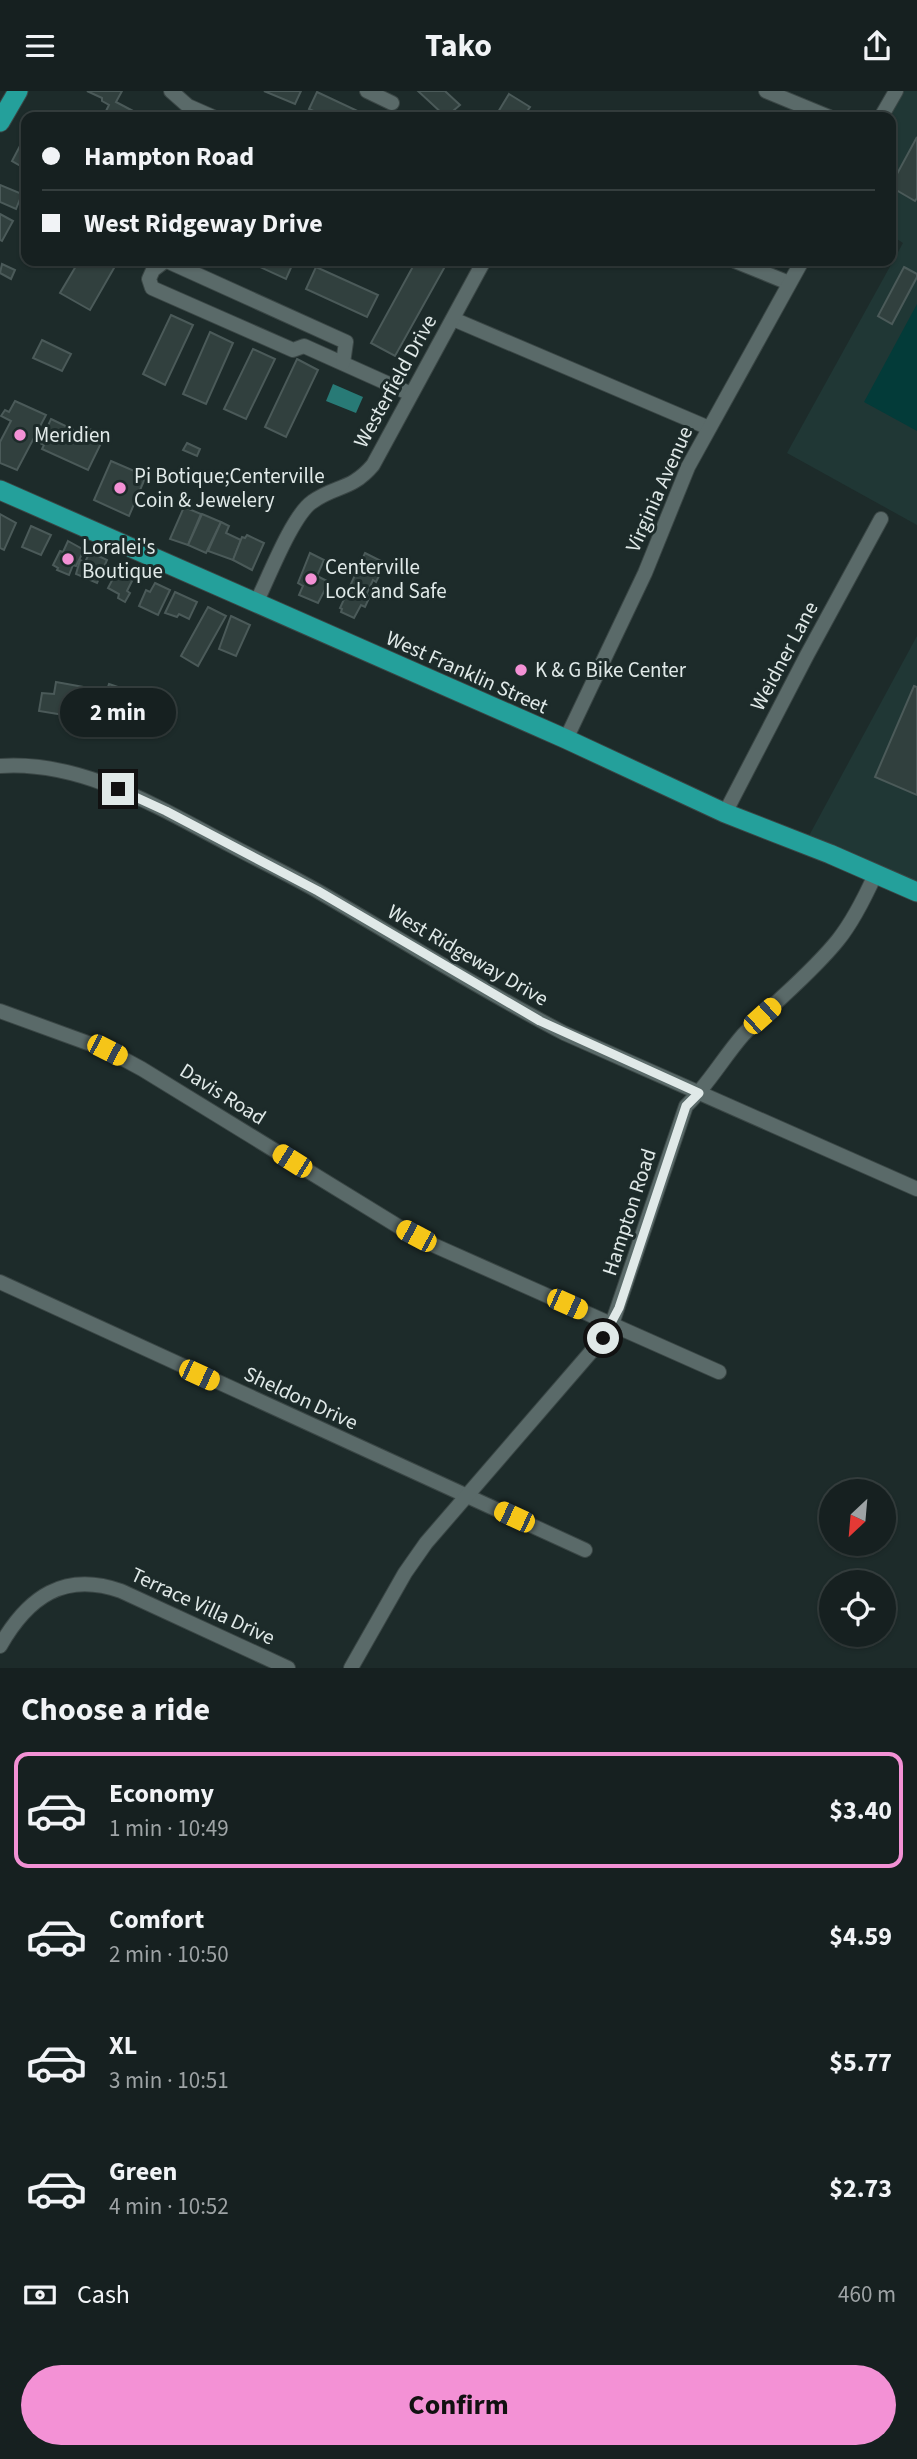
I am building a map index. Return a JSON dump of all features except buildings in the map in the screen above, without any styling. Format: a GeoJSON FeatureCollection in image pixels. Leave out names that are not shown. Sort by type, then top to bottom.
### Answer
{"type":"FeatureCollection","features":[{"type":"Feature","properties":{"kind":"main road"},"geometry":{"type":"LineString","coordinates":[[0,122],[18,91]]}},
{"type":"Feature","properties":{"kind":"main road","name":"West Franklin Street"},"geometry":{"type":"LineString","coordinates":[[0,491],[566,739],[725,813],[830,854],[917,893]]}},
{"type":"Feature","properties":{"kind":"street"},"geometry":{"type":"LineString","coordinates":[[171,91],[188,106],[202,112]]}},
{"type":"Feature","properties":{"kind":"street"},"geometry":{"type":"LineString","coordinates":[[367,91],[392,103]]}},
{"type":"Feature","properties":{"kind":"street"},"geometry":{"type":"LineString","coordinates":[[766,91],[817,112]]}},
{"type":"Feature","properties":{"kind":"street"},"geometry":{"type":"LineString","coordinates":[[884,112],[896,91]]}},
{"type":"Feature","properties":{"kind":"street"},"geometry":{"type":"LineString","coordinates":[[159,266],[153,270],[149,279],[152,288],[293,350],[304,346],[411,394]]}},
{"type":"Feature","properties":{"kind":"street"},"geometry":{"type":"LineString","coordinates":[[177,266],[346,342],[343,363]]}},
{"type":"Feature","properties":{"kind":"street","name":"Westerfield Drive"},"geometry":{"type":"LineString","coordinates":[[256,603],[303,510],[323,495],[363,477],[373,465],[481,266]]}},
{"type":"Feature","properties":{"kind":"street"},"geometry":{"type":"LineString","coordinates":[[747,266],[789,283]]}},
{"type":"Feature","properties":{"kind":"street","name":"Virginia Avenue"},"geometry":{"type":"LineString","coordinates":[[566,739],[645,573],[683,479],[799,266]]}},
{"type":"Feature","properties":{"kind":"street"},"geometry":{"type":"LineString","coordinates":[[453,319],[709,428]]}},
{"type":"Feature","properties":{"kind":"street","name":"Weidner Lane"},"geometry":{"type":"LineString","coordinates":[[725,813],[881,519]]}},
{"type":"Feature","properties":{"kind":"street","name":"West Ridgeway Drive"},"geometry":{"type":"LineString","coordinates":[[0,766],[39,766],[75,774],[118,789],[166,811],[318,891],[516,1008],[564,1033],[917,1189]]}},
{"type":"Feature","properties":{"kind":"street","name":"Hampton Road"},"geometry":{"type":"LineString","coordinates":[[351,1668],[405,1573],[426,1543],[603,1338],[612,1324],[686,1106],[743,1035],[814,967],[840,937],[859,908],[875,875]]}},
{"type":"Feature","properties":{"kind":"street","name":"Davis Road"},"geometry":{"type":"LineString","coordinates":[[0,1011],[107,1050],[431,1244],[719,1372]]}},
{"type":"Feature","properties":{"kind":"street","name":"Sheldon Drive"},"geometry":{"type":"LineString","coordinates":[[0,1282],[584,1550]]}},
{"type":"Feature","properties":{"kind":"street","name":"Terrace Villa Drive"},"geometry":{"type":"LineString","coordinates":[[0,1646],[14,1622],[35,1601],[60,1588],[96,1584],[121,1591],[288,1668]]}},
{"type":"Feature","properties":{"kind":"shaded area"},"geometry":{"type":"Polygon","coordinates":[[[896,91],[917,91],[917,525],[787,453],[890,266],[896,266],[896,256],[903,243],[896,238],[896,112],[884,112],[896,91]]]}},
{"type":"Feature","properties":{"kind":"shaded area"},"geometry":{"type":"Polygon","coordinates":[[[917,304],[917,431],[864,402],[917,304]]]}},
{"type":"Feature","properties":{"kind":"shaded area"},"geometry":{"type":"Polygon","coordinates":[[[333,384],[363,397],[356,413],[326,401],[333,384]]]}},
{"type":"Feature","properties":{"kind":"shaded area"},"geometry":{"type":"Polygon","coordinates":[[[917,636],[917,892],[804,845],[917,636]]]}},
{"type":"Feature","properties":{"kind":"place","name":"Meridien"},"geometry":{"type":"Point","coordinates":[20,435]}},
{"type":"Feature","properties":{"kind":"place","name":"Pi Botique;Centerville Coin & Jewelery"},"geometry":{"type":"Point","coordinates":[120,488]}},
{"type":"Feature","properties":{"kind":"place","name":"Loralei's Boutique"},"geometry":{"type":"Point","coordinates":[68,559]}},
{"type":"Feature","properties":{"kind":"place","name":"Centerville Lock and Safe"},"geometry":{"type":"Point","coordinates":[311,579]}},
{"type":"Feature","properties":{"kind":"place","name":"K & G Bike Center"},"geometry":{"type":"Point","coordinates":[521,670]}},
{"type":"Feature","properties":{"kind":"route"},"geometry":{"type":"LineString","coordinates":[[118,789],[166,811],[318,891],[540,1021],[699,1093],[686,1106],[619,1308],[603,1338]]}}]}
